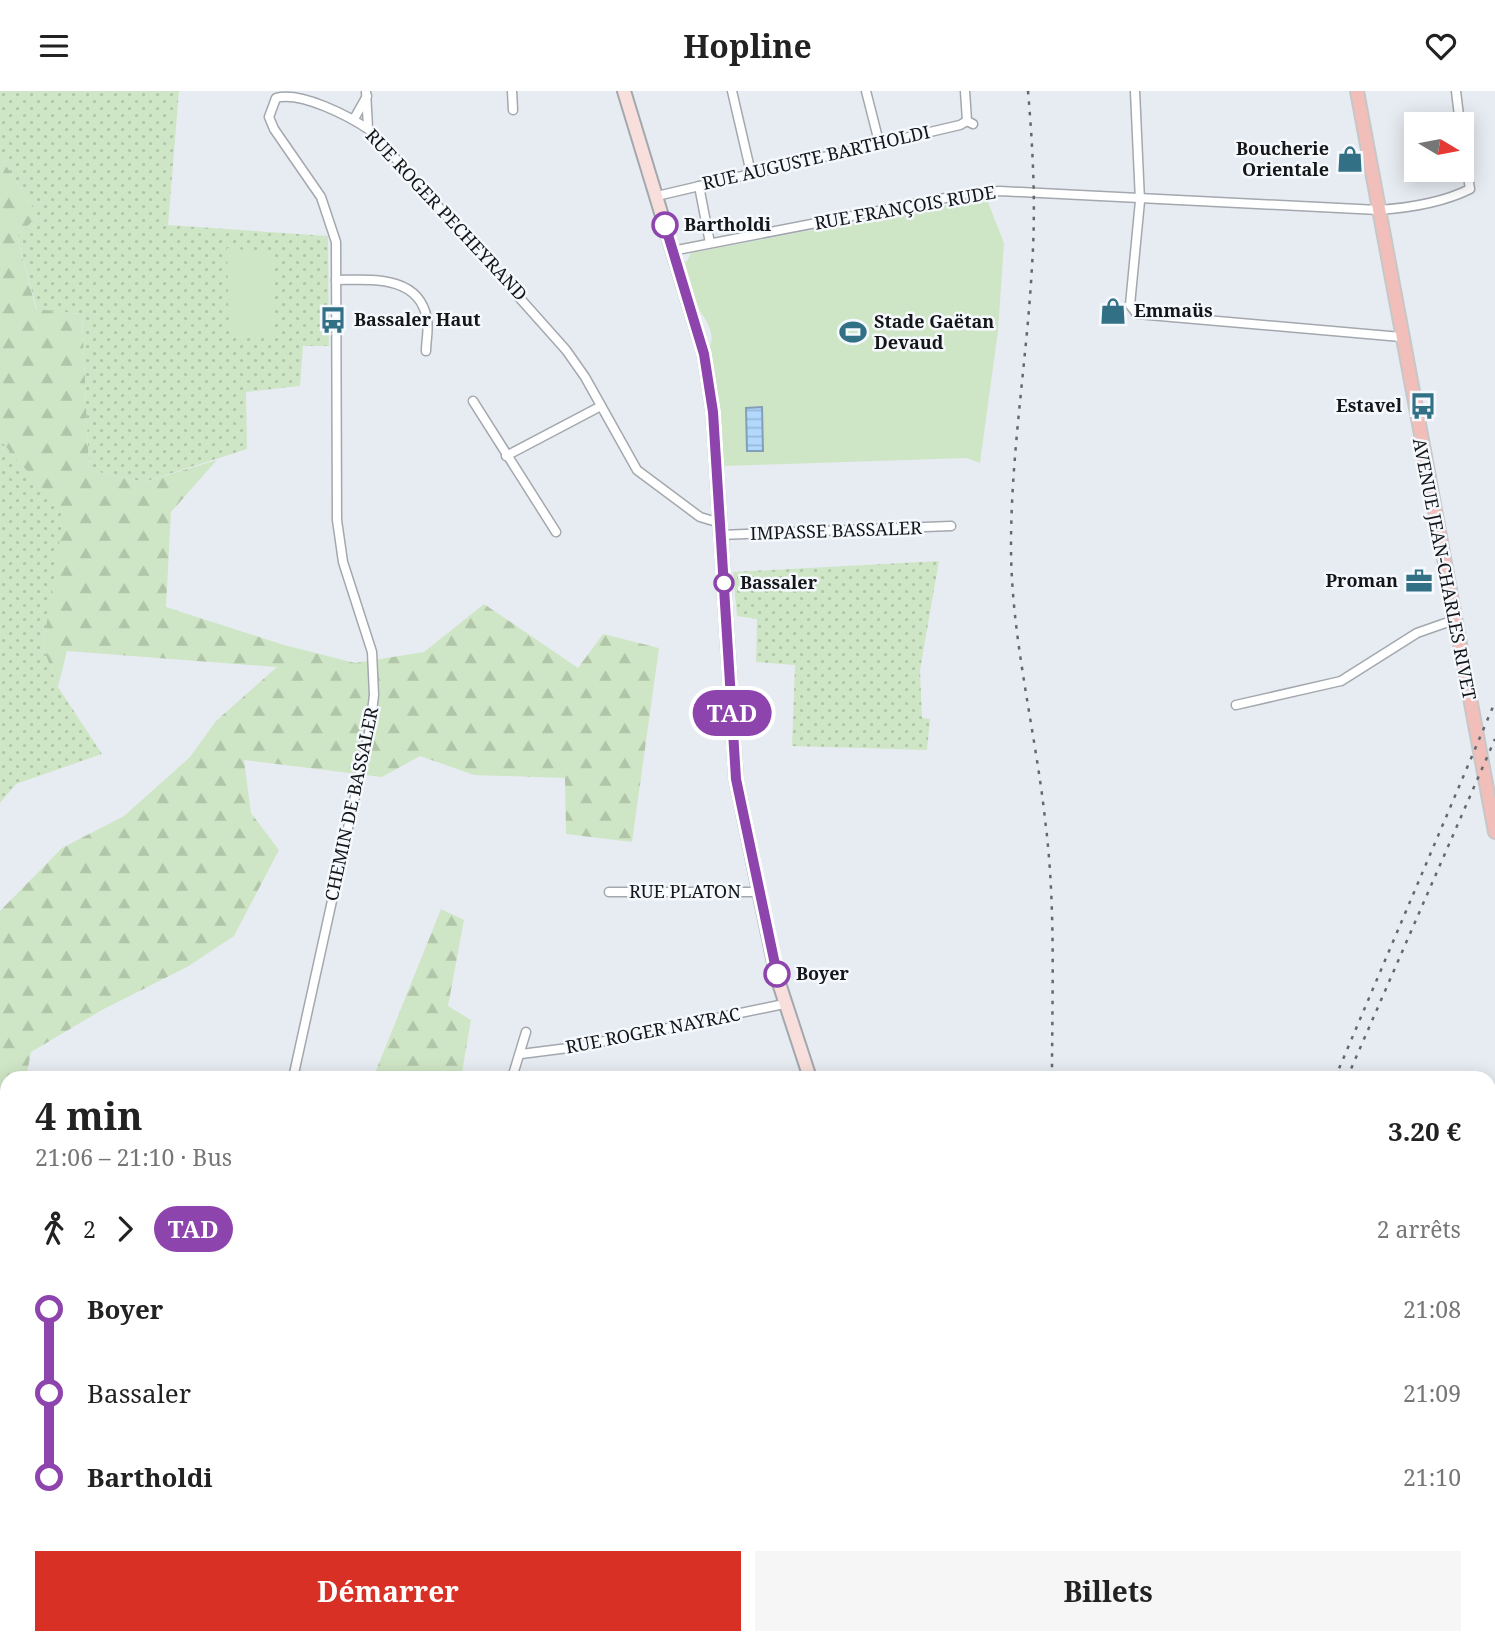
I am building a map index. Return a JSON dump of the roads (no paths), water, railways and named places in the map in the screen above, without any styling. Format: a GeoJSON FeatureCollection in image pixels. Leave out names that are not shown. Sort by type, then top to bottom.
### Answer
{"type":"FeatureCollection","features":[{"type":"Feature","properties":{"kind":"main road"},"geometry":{"type":"LineString","coordinates":[[624,91],[704,354],[713,412],[736,779],[785,1004],[808,1071]]}},
{"type":"Feature","properties":{"kind":"main road","name":"AVENUE JEAN-CHARLES RIVET"},"geometry":{"type":"LineString","coordinates":[[1357,91],[1480,757],[1491,785],[1495,832]]}},
{"type":"Feature","properties":{"kind":"street"},"geometry":{"type":"LineString","coordinates":[[512,91],[513,110]]}},
{"type":"Feature","properties":{"kind":"street"},"geometry":{"type":"LineString","coordinates":[[732,91],[751,173]]}},
{"type":"Feature","properties":{"kind":"street"},"geometry":{"type":"LineString","coordinates":[[866,91],[878,142]]}},
{"type":"Feature","properties":{"kind":"street","name":"RUE AUGUSTE BARTHOLDI"},"geometry":{"type":"LineString","coordinates":[[657,196],[878,142],[970,123],[965,91]]}},
{"type":"Feature","properties":{"kind":"street"},"geometry":{"type":"LineString","coordinates":[[1135,91],[1139,196],[1130,305],[1133,311],[1137,314],[1401,337]]}},
{"type":"Feature","properties":{"kind":"street"},"geometry":{"type":"LineString","coordinates":[[1456,91],[1459,112]]}},
{"type":"Feature","properties":{"kind":"street","name":"RUE ROGER PECHEYRAND"},"geometry":{"type":"LineString","coordinates":[[336,280],[336,242],[331,220],[321,197],[269,117],[275,98],[290,93],[354,119],[368,128],[519,294],[566,350],[638,470],[700,517],[720,528]]}},
{"type":"Feature","properties":{"kind":"street"},"geometry":{"type":"LineString","coordinates":[[354,119],[367,93]]}},
{"type":"Feature","properties":{"kind":"street"},"geometry":{"type":"LineString","coordinates":[[367,93],[368,128]]}},
{"type":"Feature","properties":{"kind":"street","name":"RUE FRANÇOIS RUDE"},"geometry":{"type":"LineString","coordinates":[[673,251],[971,193],[1139,196],[1378,210],[1458,195],[1470,188],[1469,182]]}},
{"type":"Feature","properties":{"kind":"street"},"geometry":{"type":"LineString","coordinates":[[699,186],[710,243]]}},
{"type":"Feature","properties":{"kind":"street"},"geometry":{"type":"LineString","coordinates":[[336,280],[382,280],[408,289],[422,306],[427,319],[426,352]]}},
{"type":"Feature","properties":{"kind":"street","name":"CHEMIN DE BASSALER"},"geometry":{"type":"LineString","coordinates":[[295,1071],[368,741],[374,695],[372,652],[343,562],[337,520],[336,280]]}},
{"type":"Feature","properties":{"kind":"street"},"geometry":{"type":"LineString","coordinates":[[473,401],[556,532]]}},
{"type":"Feature","properties":{"kind":"street"},"geometry":{"type":"LineString","coordinates":[[506,456],[601,406]]}},
{"type":"Feature","properties":{"kind":"street","name":"IMPASSE BASSALER"},"geometry":{"type":"LineString","coordinates":[[720,528],[951,526]]}},
{"type":"Feature","properties":{"kind":"street"},"geometry":{"type":"LineString","coordinates":[[1236,705],[1341,681],[1417,633],[1454,620]]}},
{"type":"Feature","properties":{"kind":"street","name":"RUE PLATON"},"geometry":{"type":"LineString","coordinates":[[609,892],[760,892]]}},
{"type":"Feature","properties":{"kind":"street","name":"RUE ROGER NAYRAC"},"geometry":{"type":"LineString","coordinates":[[521,1054],[576,1047],[785,1004]]}},
{"type":"Feature","properties":{"kind":"street"},"geometry":{"type":"LineString","coordinates":[[515,1071],[526,1032]]}},
{"type":"Feature","properties":{"kind":"street"},"geometry":{"type":"LineString","coordinates":[[167,1645],[215,1645]]}},
{"type":"Feature","properties":{"kind":"water"},"geometry":{"type":"Polygon","coordinates":[[[762,407],[763,451],[747,451],[746,408],[762,407]]]}},
{"type":"Feature","properties":{"kind":"railway"},"geometry":{"type":"LineString","coordinates":[[1028,91],[1033,179],[1033,244],[1011,546],[1015,614],[1041,785],[1051,884],[1052,1071]]}},
{"type":"Feature","properties":{"kind":"railway"},"geometry":{"type":"LineString","coordinates":[[1338,1071],[1495,702]]}},
{"type":"Feature","properties":{"kind":"railway"},"geometry":{"type":"LineString","coordinates":[[1350,1071],[1495,739]]}},
{"type":"Feature","properties":{"kind":"place","name":"Boucherie Orientale"},"geometry":{"type":"Point","coordinates":[1350,159]}},
{"type":"Feature","properties":{"kind":"place","name":"Bartholdi"},"geometry":{"type":"Point","coordinates":[665,225]}},
{"type":"Feature","properties":{"kind":"place","name":"Emmaüs"},"geometry":{"type":"Point","coordinates":[1113,311]}},
{"type":"Feature","properties":{"kind":"place","name":"Bassaler Haut"},"geometry":{"type":"Point","coordinates":[333,320]}},
{"type":"Feature","properties":{"kind":"place","name":"Stade Gaëtan Devaud"},"geometry":{"type":"Point","coordinates":[853,332]}},
{"type":"Feature","properties":{"kind":"place","name":"Estavel"},"geometry":{"type":"Point","coordinates":[1423,406]}},
{"type":"Feature","properties":{"kind":"place","name":"Proman"},"geometry":{"type":"Point","coordinates":[1419,581]}},
{"type":"Feature","properties":{"kind":"place","name":"Bassaler"},"geometry":{"type":"Point","coordinates":[724,583]}},
{"type":"Feature","properties":{"kind":"place","name":"Boyer"},"geometry":{"type":"Point","coordinates":[777,974]}}]}
